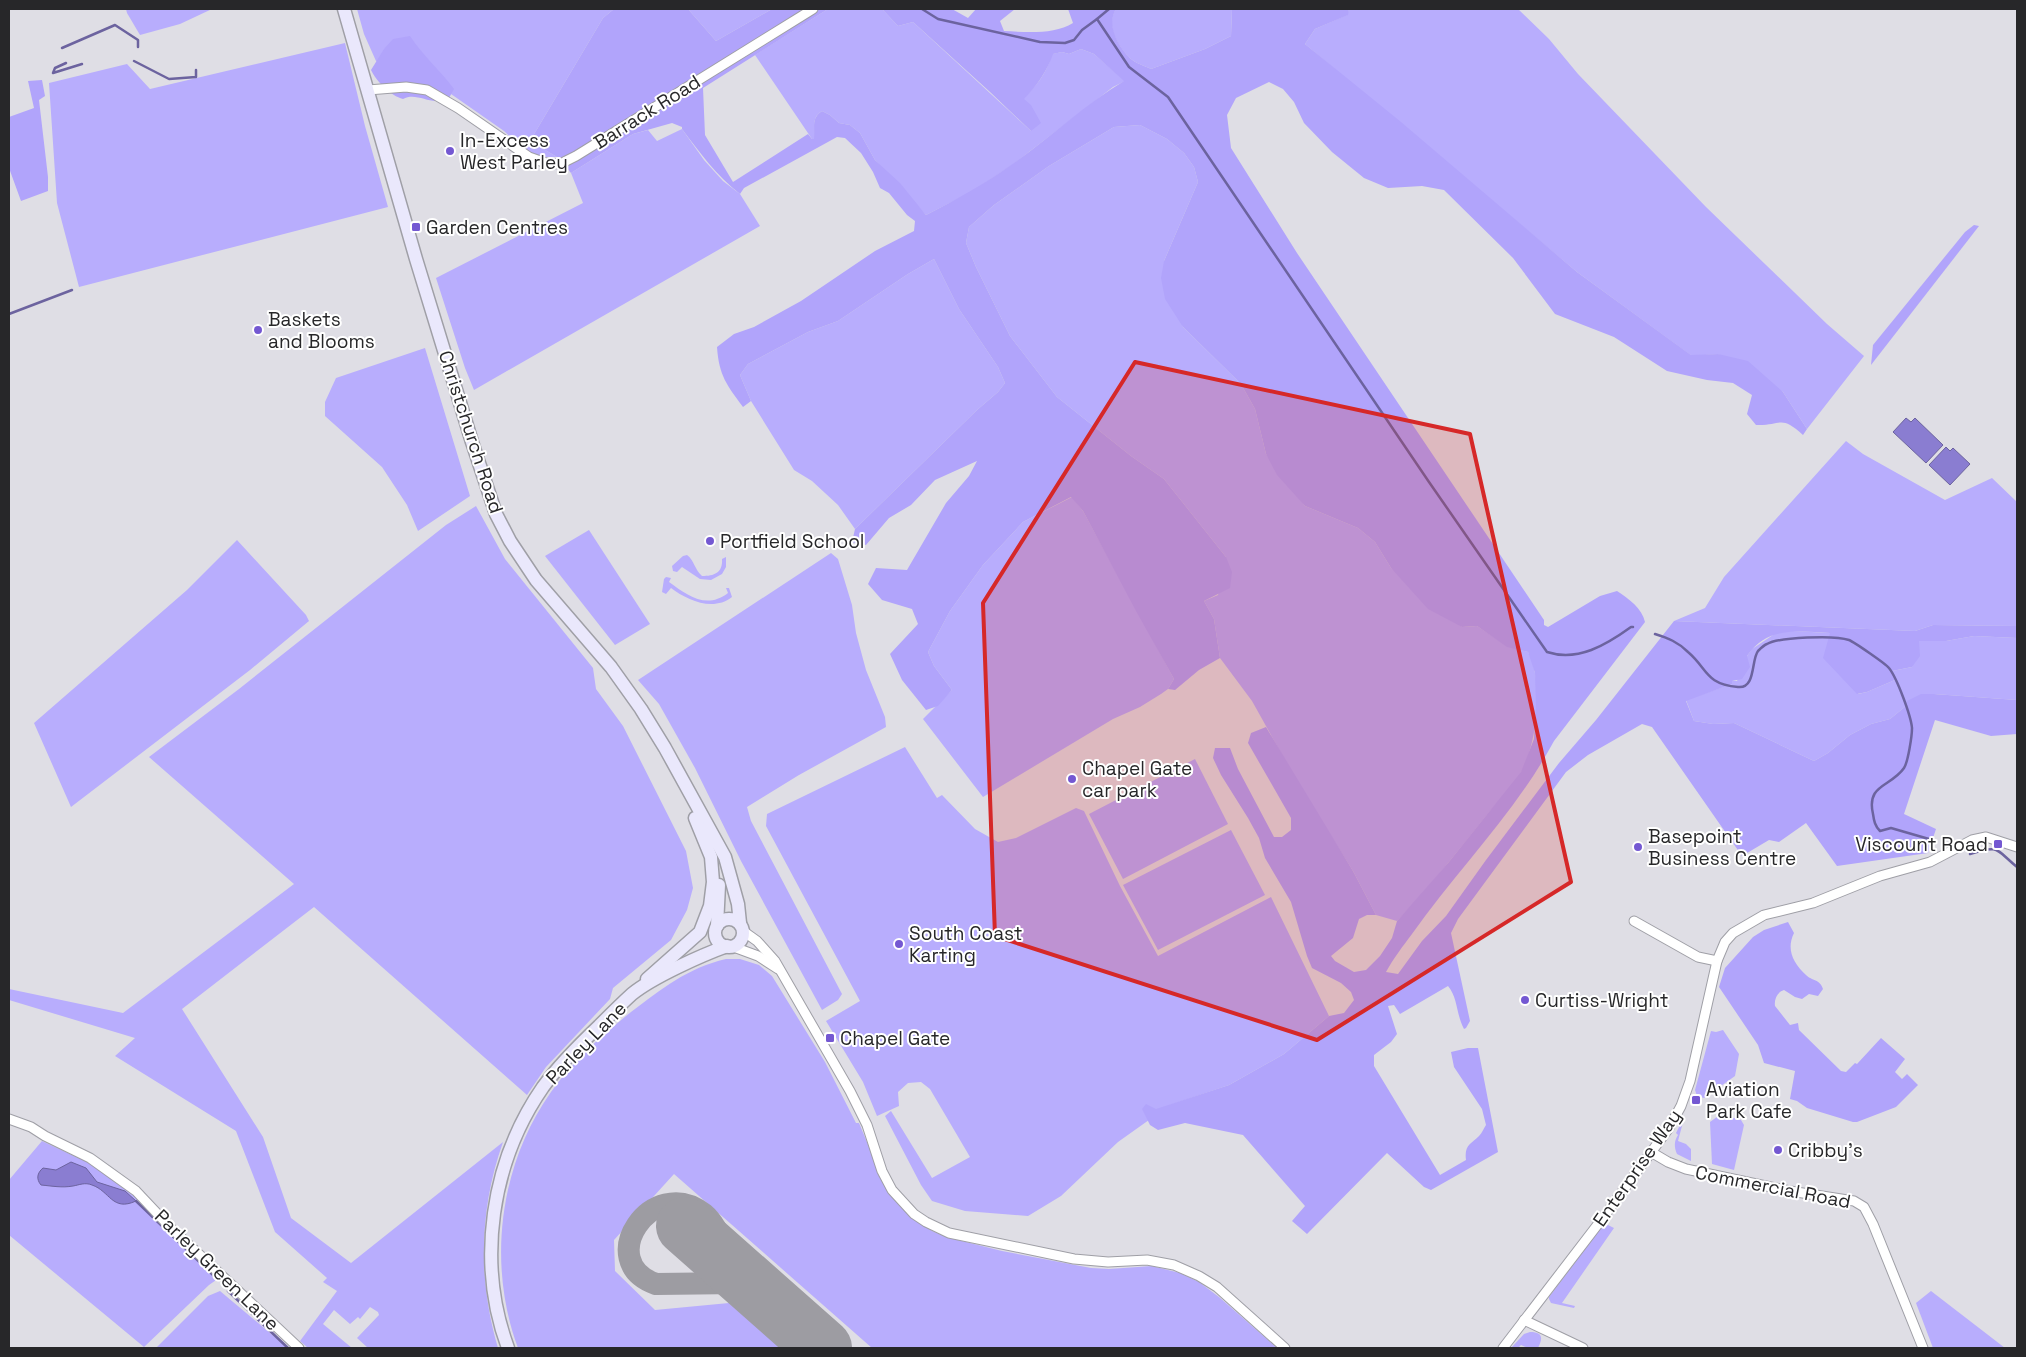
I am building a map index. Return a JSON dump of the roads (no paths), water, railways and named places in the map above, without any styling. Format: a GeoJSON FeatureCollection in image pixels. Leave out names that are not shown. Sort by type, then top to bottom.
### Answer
{"type":"FeatureCollection","features":[{"type":"Feature","properties":{"kind":"main road","name":"Christchurch Road"},"geometry":{"type":"LineString","coordinates":[[344,9],[465,420],[496,514],[510,541],[536,580],[611,667],[641,708],[725,857],[738,904],[742,927]]}},
{"type":"Feature","properties":{"kind":"main road"},"geometry":{"type":"LineString","coordinates":[[634,993],[700,932],[710,906],[712,882],[711,857],[692,810],[687,790]]}},
{"type":"Feature","properties":{"kind":"main road","name":"Christchurch Road"},"geometry":{"type":"LineString","coordinates":[[696,806],[717,863],[720,890],[716,928]]}},
{"type":"Feature","properties":{"kind":"main road"},"geometry":{"type":"LineString","coordinates":[[732,919],[742,927],[741,940],[729,946],[723,945],[717,939],[716,928],[720,923],[732,919]]}},
{"type":"Feature","properties":{"kind":"main road","name":"Parley Lane"},"geometry":{"type":"LineString","coordinates":[[655,980],[716,928]]}},
{"type":"Feature","properties":{"kind":"main road","name":"Parley Lane"},"geometry":{"type":"LineString","coordinates":[[508,1348],[493,1283],[492,1257],[495,1208],[506,1160],[515,1137],[544,1087],[581,1043],[634,993],[655,980],[701,957],[729,946]]}},
{"type":"Feature","properties":{"kind":"street","name":"Barrack Road"},"geometry":{"type":"LineString","coordinates":[[368,90],[406,87],[427,90],[458,108],[529,157],[546,163],[560,164],[576,156],[813,9]]}},
{"type":"Feature","properties":{"kind":"street"},"geometry":{"type":"LineString","coordinates":[[1634,921],[1698,957],[1717,961],[1725,942],[1732,933],[1764,915],[1813,903],[1880,876],[1930,862],[1972,840],[1986,837],[2017,847]]}},
{"type":"Feature","properties":{"kind":"street"},"geometry":{"type":"LineString","coordinates":[[742,927],[770,954],[846,1084],[866,1125],[882,1171],[892,1190],[903,1203],[926,1222],[949,1233],[1074,1259],[1108,1262],[1147,1260],[1174,1265],[1199,1276],[1217,1287],[1285,1348]]}},
{"type":"Feature","properties":{"kind":"street"},"geometry":{"type":"LineString","coordinates":[[729,946],[758,956],[782,973]]}},
{"type":"Feature","properties":{"kind":"street","name":"Enterprise Way"},"geometry":{"type":"LineString","coordinates":[[1503,1348],[1673,1121],[1690,1081],[1717,961]]}},
{"type":"Feature","properties":{"kind":"street","name":"Parley Green Lane"},"geometry":{"type":"LineString","coordinates":[[9,1119],[31,1127],[90,1158],[136,1191],[169,1226],[299,1348]]}},
{"type":"Feature","properties":{"kind":"street","name":"Commercial Road"},"geometry":{"type":"LineString","coordinates":[[1651,1152],[1668,1162],[1686,1169],[1790,1191],[1854,1201],[1864,1207],[1873,1224],[1923,1348]]}},
{"type":"Feature","properties":{"kind":"street"},"geometry":{"type":"LineString","coordinates":[[1524,1320],[1583,1348]]}},
{"type":"Feature","properties":{"kind":"waterway"},"geometry":{"type":"LineString","coordinates":[[922,9],[938,19],[1040,42],[1065,43],[1074,40],[1082,30],[1097,19],[1129,67],[1168,97],[1429,482],[1547,652],[1558,655],[1581,653],[1602,645],[1633,627]]}},
{"type":"Feature","properties":{"kind":"waterway"},"geometry":{"type":"LineString","coordinates":[[1097,19],[1109,9]]}},
{"type":"Feature","properties":{"kind":"waterway"},"geometry":{"type":"LineString","coordinates":[[62,48],[115,25],[138,40],[138,47]]}},
{"type":"Feature","properties":{"kind":"waterway"},"geometry":{"type":"LineString","coordinates":[[134,61],[169,79],[196,77],[196,70]]}},
{"type":"Feature","properties":{"kind":"waterway"},"geometry":{"type":"LineString","coordinates":[[66,63],[55,68],[53,73],[82,64]]}},
{"type":"Feature","properties":{"kind":"waterway"},"geometry":{"type":"LineString","coordinates":[[9,314],[72,290]]}},
{"type":"Feature","properties":{"kind":"waterway"},"geometry":{"type":"LineString","coordinates":[[1655,634],[1669,639],[1680,646],[1695,658],[1708,675],[1719,683],[1738,687],[1748,683],[1758,651],[1766,645],[1783,640],[1820,637],[1842,638],[1849,640],[1882,662],[1889,668],[1900,688],[1909,715],[1912,732],[1904,768],[1893,779],[1876,791],[1873,797],[1874,821],[1880,831],[1891,828],[1929,839]]}},
{"type":"Feature","properties":{"kind":"waterway"},"geometry":{"type":"LineString","coordinates":[[1970,854],[1987,849],[1997,850],[2017,867]]}},
{"type":"Feature","properties":{"kind":"waterway"},"geometry":{"type":"LineString","coordinates":[[136,1201],[215,1277]]}},
{"type":"Feature","properties":{"kind":"waterway"},"geometry":{"type":"LineString","coordinates":[[228,1291],[288,1348]]}},
{"type":"Feature","properties":{"kind":"place","name":"In-Excess West Parley"},"geometry":{"type":"Point","coordinates":[450,151]}},
{"type":"Feature","properties":{"kind":"place","name":"Garden Centres"},"geometry":{"type":"Point","coordinates":[416,227]}},
{"type":"Feature","properties":{"kind":"place","name":"Baskets and Blooms"},"geometry":{"type":"Point","coordinates":[258,330]}},
{"type":"Feature","properties":{"kind":"place","name":"Portfield School"},"geometry":{"type":"Point","coordinates":[710,541]}},
{"type":"Feature","properties":{"kind":"place","name":"Chapel Gate car park"},"geometry":{"type":"Point","coordinates":[1072,779]}},
{"type":"Feature","properties":{"kind":"place","name":"Viscount Road"},"geometry":{"type":"Point","coordinates":[1998,844]}},
{"type":"Feature","properties":{"kind":"place","name":"Basepoint Business Centre"},"geometry":{"type":"Point","coordinates":[1638,847]}},
{"type":"Feature","properties":{"kind":"place","name":"South Coast Karting"},"geometry":{"type":"Point","coordinates":[899,944]}},
{"type":"Feature","properties":{"kind":"place","name":"Curtiss-Wright"},"geometry":{"type":"Point","coordinates":[1525,1000]}},
{"type":"Feature","properties":{"kind":"place","name":"Chapel Gate"},"geometry":{"type":"Point","coordinates":[830,1038]}},
{"type":"Feature","properties":{"kind":"place","name":"Aviation Park Cafe"},"geometry":{"type":"Point","coordinates":[1696,1100]}},
{"type":"Feature","properties":{"kind":"place","name":"Cribby's"},"geometry":{"type":"Point","coordinates":[1778,1150]}}]}
